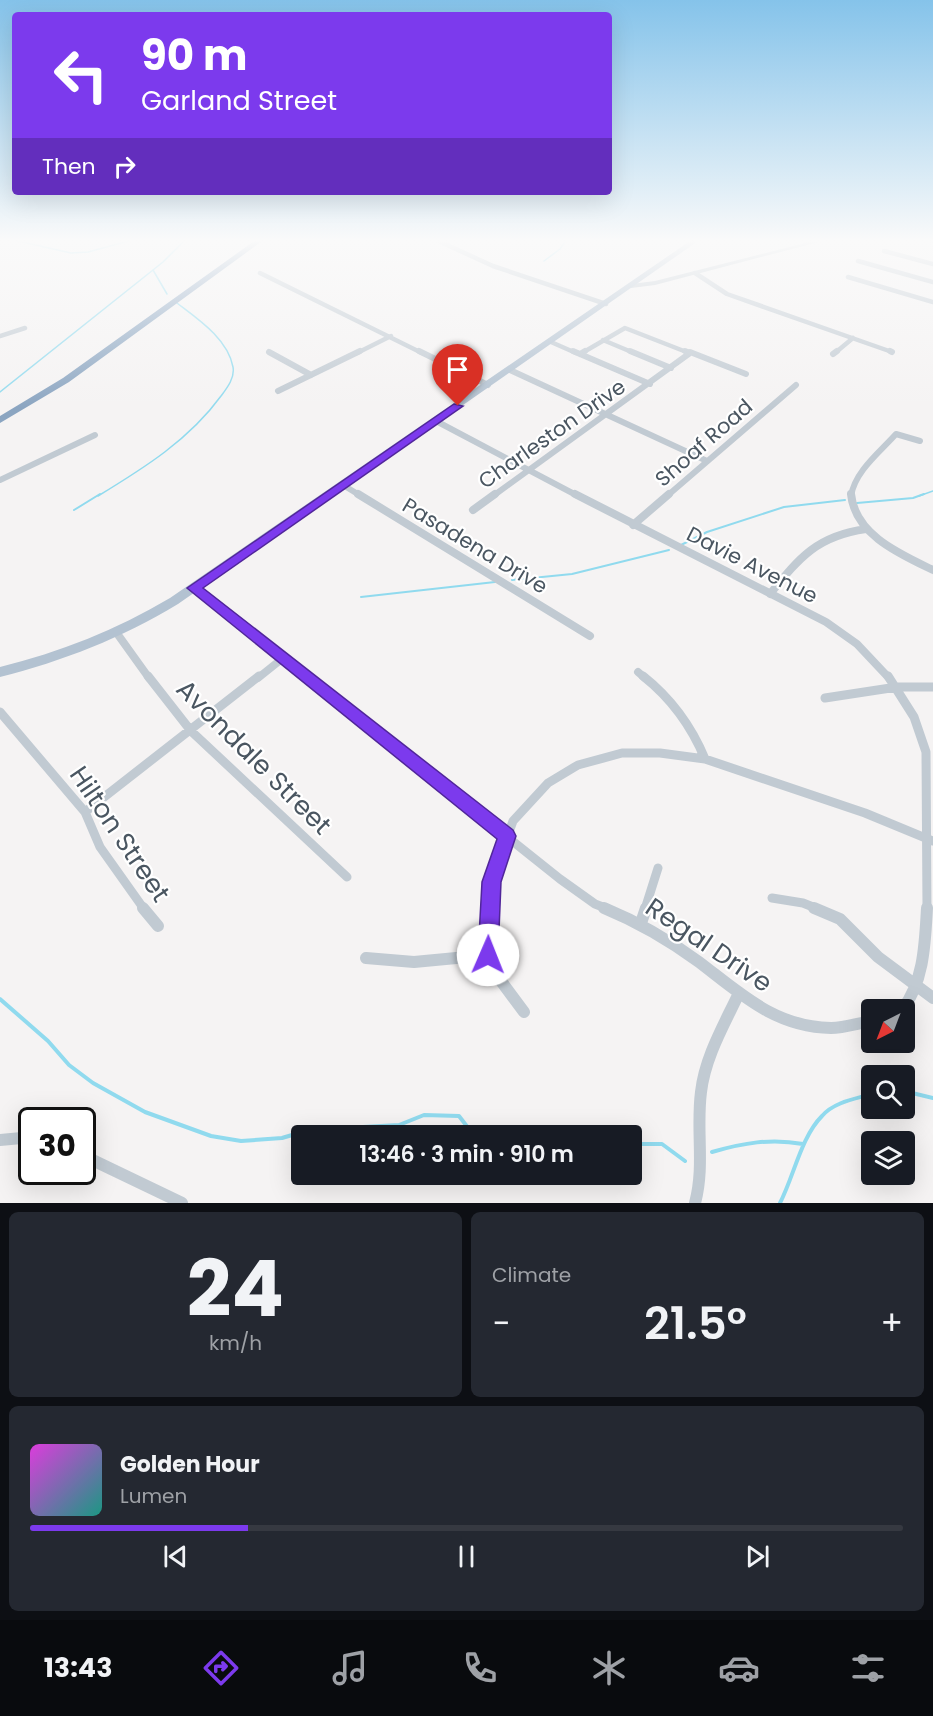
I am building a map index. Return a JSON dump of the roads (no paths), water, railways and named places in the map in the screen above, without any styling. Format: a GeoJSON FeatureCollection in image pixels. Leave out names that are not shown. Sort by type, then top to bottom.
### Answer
{"type":"FeatureCollection","features":[{"type":"Feature","properties":{"kind":"highway"},"geometry":{"type":"LineString","coordinates":[[0,411],[54,378],[171,295]]}},
{"type":"Feature","properties":{"kind":"highway"},"geometry":{"type":"LineString","coordinates":[[0,420],[66,380],[184,295]]}},
{"type":"Feature","properties":{"kind":"main road"},"geometry":{"type":"LineString","coordinates":[[0,672],[57,656],[116,632],[162,609],[618,295]]}},
{"type":"Feature","properties":{"kind":"street"},"geometry":{"type":"LineString","coordinates":[[306,295],[488,385]]}},
{"type":"Feature","properties":{"kind":"street"},"geometry":{"type":"LineString","coordinates":[[582,295],[606,303]]}},
{"type":"Feature","properties":{"kind":"street"},"geometry":{"type":"LineString","coordinates":[[732,295],[892,352]]}},
{"type":"Feature","properties":{"kind":"street"},"geometry":{"type":"LineString","coordinates":[[910,295],[933,302]]}},
{"type":"Feature","properties":{"kind":"street"},"geometry":{"type":"LineString","coordinates":[[0,336],[25,327]]}},
{"type":"Feature","properties":{"kind":"street"},"geometry":{"type":"LineString","coordinates":[[580,354],[621,329],[629,328],[746,374]]}},
{"type":"Feature","properties":{"kind":"street"},"geometry":{"type":"LineString","coordinates":[[278,392],[391,336]]}},
{"type":"Feature","properties":{"kind":"street"},"geometry":{"type":"LineString","coordinates":[[833,354],[853,338]]}},
{"type":"Feature","properties":{"kind":"street"},"geometry":{"type":"LineString","coordinates":[[603,340],[671,368]]}},
{"type":"Feature","properties":{"kind":"street"},"geometry":{"type":"LineString","coordinates":[[551,342],[650,384]]}},
{"type":"Feature","properties":{"kind":"street"},"geometry":{"type":"LineString","coordinates":[[269,352],[311,375]]}},
{"type":"Feature","properties":{"kind":"street","name":"Charleston Drive"},"geometry":{"type":"LineString","coordinates":[[473,510],[650,384],[690,352]]}},
{"type":"Feature","properties":{"kind":"street"},"geometry":{"type":"LineString","coordinates":[[510,370],[707,460]]}},
{"type":"Feature","properties":{"kind":"street","name":"Shoaf Road"},"geometry":{"type":"LineString","coordinates":[[633,525],[796,385]]}},
{"type":"Feature","properties":{"kind":"street","name":"Davie Avenue"},"geometry":{"type":"LineString","coordinates":[[435,421],[633,525],[826,622],[854,640],[879,664],[897,687],[916,721],[925,749],[930,840]]}},
{"type":"Feature","properties":{"kind":"street"},"geometry":{"type":"LineString","coordinates":[[920,441],[896,434],[863,471],[851,494],[853,506],[866,529],[879,540],[933,570]]}},
{"type":"Feature","properties":{"kind":"street"},"geometry":{"type":"LineString","coordinates":[[0,480],[95,435]]}},
{"type":"Feature","properties":{"kind":"street","name":"Pasadena Drive"},"geometry":{"type":"LineString","coordinates":[[344,485],[590,636]]}},
{"type":"Feature","properties":{"kind":"street"},"geometry":{"type":"LineString","coordinates":[[770,594],[808,548],[830,535],[866,529]]}},
{"type":"Feature","properties":{"kind":"street","name":"Regal Drive"},"geometry":{"type":"LineString","coordinates":[[194,588],[560,879],[595,904],[641,923],[698,961],[739,993],[778,1017],[808,1025],[833,1028],[861,1023]]}},
{"type":"Feature","properties":{"kind":"street","name":"Avondale Street"},"geometry":{"type":"LineString","coordinates":[[116,632],[153,685],[190,731],[347,877]]}},
{"type":"Feature","properties":{"kind":"street"},"geometry":{"type":"LineString","coordinates":[[85,812],[283,658]]}},
{"type":"Feature","properties":{"kind":"street"},"geometry":{"type":"LineString","coordinates":[[638,672],[660,690],[684,715],[705,759]]}},
{"type":"Feature","properties":{"kind":"street"},"geometry":{"type":"LineString","coordinates":[[825,698],[897,687],[933,687]]}},
{"type":"Feature","properties":{"kind":"street","name":"Hilton Street"},"geometry":{"type":"LineString","coordinates":[[0,712],[85,812],[100,847],[158,926]]}},
{"type":"Feature","properties":{"kind":"street"},"geometry":{"type":"LineString","coordinates":[[524,1012],[498,977],[488,955],[491,882],[507,836],[518,815],[548,783],[578,765],[595,759],[641,752],[705,759],[874,816],[930,840],[922,952],[916,987],[911,999]]}},
{"type":"Feature","properties":{"kind":"street"},"geometry":{"type":"LineString","coordinates":[[641,923],[657,868]]}},
{"type":"Feature","properties":{"kind":"street"},"geometry":{"type":"LineString","coordinates":[[772,898],[803,903],[840,919],[853,929],[878,957],[933,998]]}},
{"type":"Feature","properties":{"kind":"street"},"geometry":{"type":"LineString","coordinates":[[366,958],[414,962],[488,955]]}},
{"type":"Feature","properties":{"kind":"street"},"geometry":{"type":"LineString","coordinates":[[695,1203],[703,1158],[700,1112],[705,1074],[739,993]]}},
{"type":"Feature","properties":{"kind":"street"},"geometry":{"type":"LineString","coordinates":[[0,1140],[18,1138]]}},
{"type":"Feature","properties":{"kind":"street"},"geometry":{"type":"LineString","coordinates":[[96,1162],[182,1203]]}},
{"type":"Feature","properties":{"kind":"waterway"},"geometry":{"type":"LineString","coordinates":[[0,392],[121,295]]}},
{"type":"Feature","properties":{"kind":"waterway"},"geometry":{"type":"LineString","coordinates":[[98,496],[149,464],[180,440],[208,412],[232,379],[233,367],[225,347],[211,330],[177,303]]}},
{"type":"Feature","properties":{"kind":"waterway"},"geometry":{"type":"LineString","coordinates":[[919,496],[933,491]]}},
{"type":"Feature","properties":{"kind":"waterway"},"geometry":{"type":"LineString","coordinates":[[74,510],[100,494]]}},
{"type":"Feature","properties":{"kind":"waterway"},"geometry":{"type":"LineString","coordinates":[[857,503],[913,498],[924,494]]}},
{"type":"Feature","properties":{"kind":"waterway"},"geometry":{"type":"LineString","coordinates":[[681,545],[707,532],[784,507],[845,500]]}},
{"type":"Feature","properties":{"kind":"waterway"},"geometry":{"type":"LineString","coordinates":[[512,580],[572,574],[669,550]]}},
{"type":"Feature","properties":{"kind":"waterway"},"geometry":{"type":"LineString","coordinates":[[361,597],[495,582]]}},
{"type":"Feature","properties":{"kind":"waterway"},"geometry":{"type":"LineString","coordinates":[[0,999],[48,1041],[69,1065],[93,1083],[145,1112],[211,1136],[241,1141],[291,1135]]}},
{"type":"Feature","properties":{"kind":"waterway"},"geometry":{"type":"LineString","coordinates":[[915,1094],[933,1098]]}},
{"type":"Feature","properties":{"kind":"waterway"},"geometry":{"type":"LineString","coordinates":[[780,1203],[803,1146],[815,1125],[832,1107],[861,1097]]}},
{"type":"Feature","properties":{"kind":"waterway"},"geometry":{"type":"LineString","coordinates":[[399,1125],[424,1115],[459,1116],[466,1125]]}},
{"type":"Feature","properties":{"kind":"waterway"},"geometry":{"type":"LineString","coordinates":[[712,1152],[757,1142],[780,1141],[803,1144]]}},
{"type":"Feature","properties":{"kind":"waterway"},"geometry":{"type":"LineString","coordinates":[[642,1144],[662,1144],[685,1161]]}}]}
